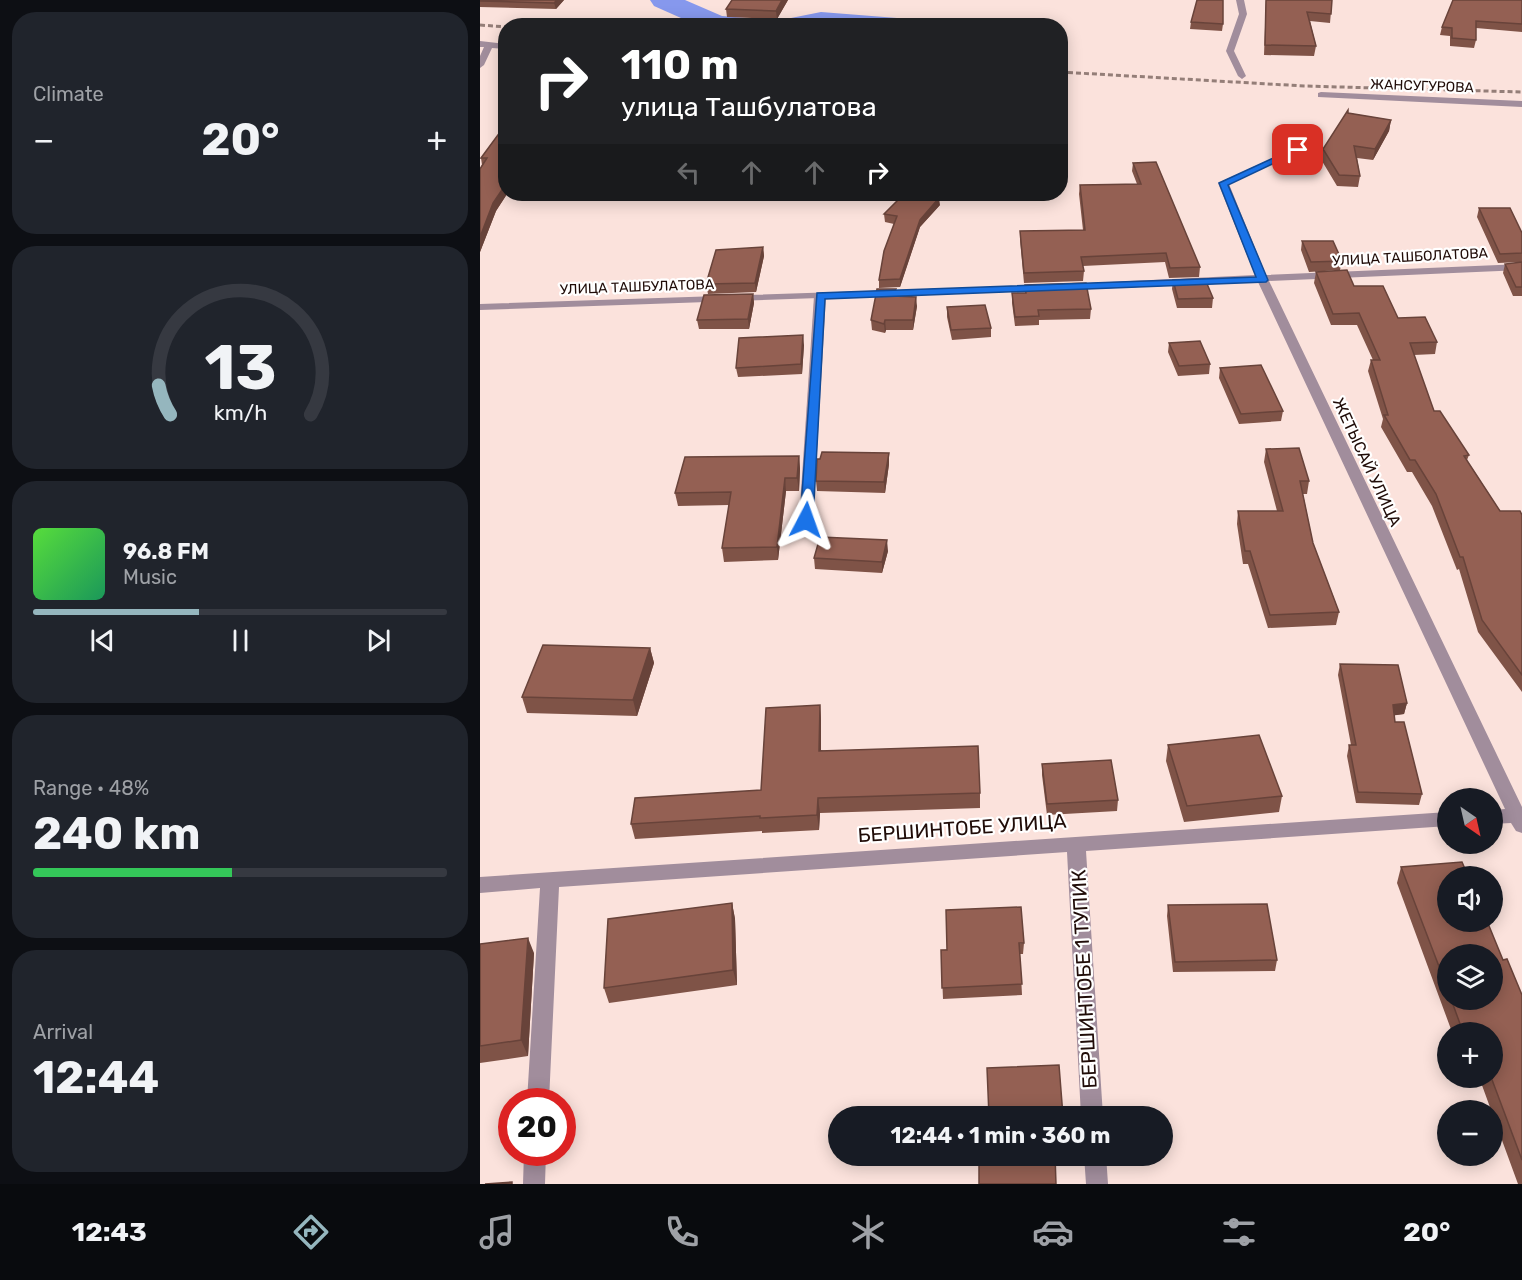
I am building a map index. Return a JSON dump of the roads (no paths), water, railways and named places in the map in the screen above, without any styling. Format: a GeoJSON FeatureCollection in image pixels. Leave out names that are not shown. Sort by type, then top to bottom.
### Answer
{"type":"FeatureCollection","features":[{"type":"Feature","properties":{"kind":"street"},"geometry":{"type":"LineString","coordinates":[[1240,0],[1243,14],[1230,51],[1242,76]]}},
{"type":"Feature","properties":{"kind":"street"},"geometry":{"type":"LineString","coordinates":[[480,65],[485,45]]}},
{"type":"Feature","properties":{"kind":"street","name":"ЖАНСУГУРОВА"},"geometry":{"type":"LineString","coordinates":[[1321,95],[1522,104]]}},
{"type":"Feature","properties":{"kind":"street","name":"ЖЕТЫСАЙ УЛИЦА"},"geometry":{"type":"LineString","coordinates":[[1298,150],[1223,183],[1263,280],[1520,819]]}},
{"type":"Feature","properties":{"kind":"street","name":"УЛИЦА ТАШБОЛАТОВА"},"geometry":{"type":"LineString","coordinates":[[1263,280],[1522,267]]}},
{"type":"Feature","properties":{"kind":"street","name":"УЛИЦА ТАШБУЛАТОВА"},"geometry":{"type":"LineString","coordinates":[[480,307],[1263,280]]}},
{"type":"Feature","properties":{"kind":"street"},"geometry":{"type":"LineString","coordinates":[[806,520],[820,296]]}},
{"type":"Feature","properties":{"kind":"street"},"geometry":{"type":"LineString","coordinates":[[1503,818],[1520,819]]}},
{"type":"Feature","properties":{"kind":"street","name":"БЕРШИНТОБЕ УЛИЦА"},"geometry":{"type":"LineString","coordinates":[[480,885],[1437,820]]}},
{"type":"Feature","properties":{"kind":"street","name":"БЕРШИНТОБЕ 1 ТУПИК"},"geometry":{"type":"LineString","coordinates":[[1076,843],[1091,1106]]}},
{"type":"Feature","properties":{"kind":"street"},"geometry":{"type":"LineString","coordinates":[[539,1088],[550,880]]}},
{"type":"Feature","properties":{"kind":"street"},"geometry":{"type":"LineString","coordinates":[[534,1184],[535,1166]]}},
{"type":"Feature","properties":{"kind":"street"},"geometry":{"type":"LineString","coordinates":[[1096,1166],[1097,1184]]}},
{"type":"Feature","properties":{"kind":"waterway"},"geometry":{"type":"LineString","coordinates":[[663,0],[704,18]]}},
{"type":"Feature","properties":{"kind":"railway"},"geometry":{"type":"LineString","coordinates":[[480,25],[498,26]]}},
{"type":"Feature","properties":{"kind":"railway"},"geometry":{"type":"LineString","coordinates":[[1068,72],[1304,86],[1522,92]]}}]}
